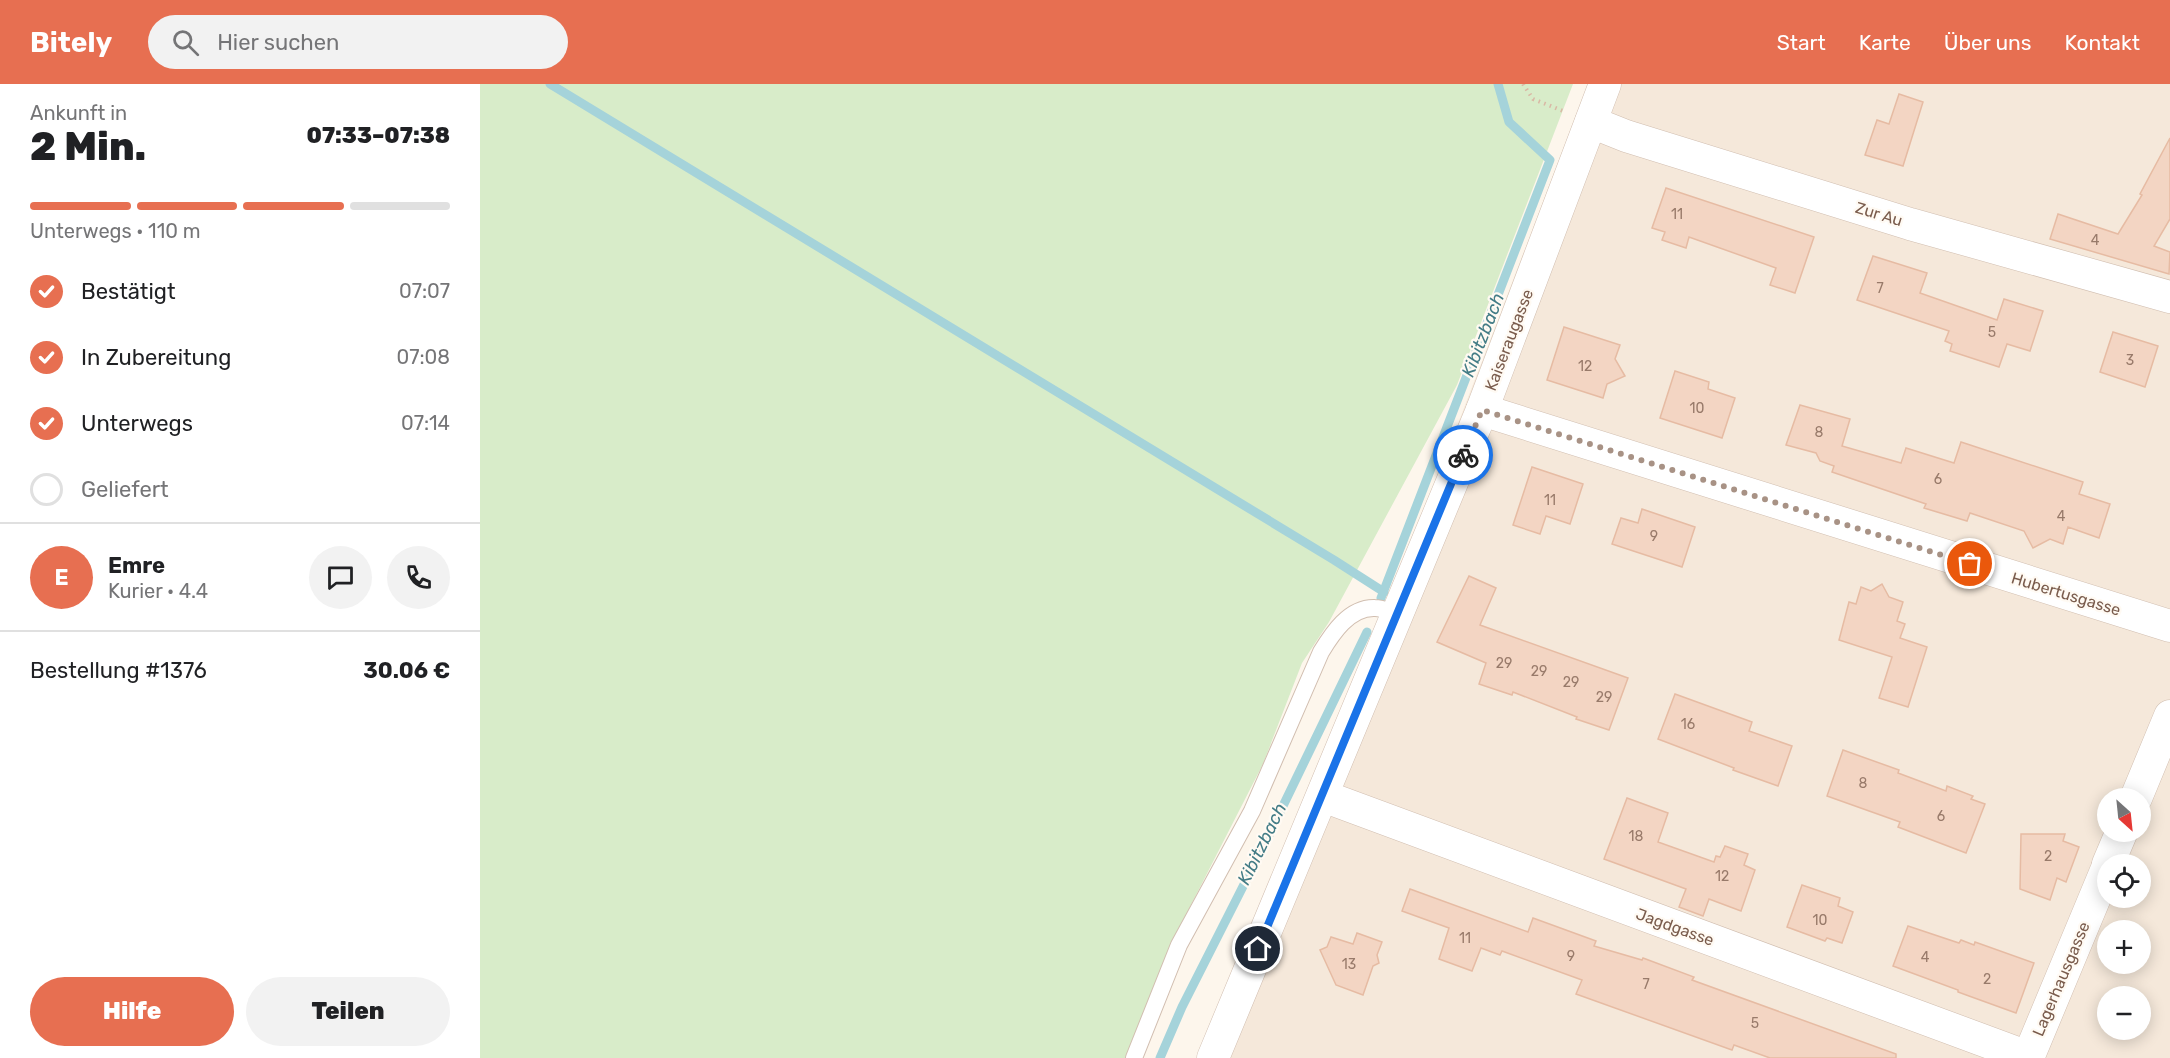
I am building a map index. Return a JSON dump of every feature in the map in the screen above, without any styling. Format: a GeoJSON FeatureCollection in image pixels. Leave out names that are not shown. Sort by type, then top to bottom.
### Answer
{"type":"FeatureCollection","features":[{"type":"Feature","properties":{"kind":"street","name":"Kaiseraugasse"},"geometry":{"type":"LineString","coordinates":[[1213,1058],[1482,410],[1605,84]]}},
{"type":"Feature","properties":{"kind":"street","name":"Zur Au"},"geometry":{"type":"LineString","coordinates":[[1592,122],[1637,140],[1911,224],[2170,297]]}},
{"type":"Feature","properties":{"kind":"street","name":"Hubertusgasse"},"geometry":{"type":"LineString","coordinates":[[1482,410],[2170,626]]}},
{"type":"Feature","properties":{"kind":"street"},"geometry":{"type":"LineString","coordinates":[[2140,788],[2170,716]]}},
{"type":"Feature","properties":{"kind":"street","name":"Jagdgasse"},"geometry":{"type":"LineString","coordinates":[[1323,796],[2028,1057]]}},
{"type":"Feature","properties":{"kind":"street","name":"Lagerhausgasse"},"geometry":{"type":"LineString","coordinates":[[2028,1057],[2097,891]]}},
{"type":"Feature","properties":{"kind":"lane"},"geometry":{"type":"LineString","coordinates":[[1134,1058],[1179,945],[1252,811],[1320,652],[1334,631],[1353,614],[1373,608],[1398,614]]}},
{"type":"Feature","properties":{"kind":"path"},"geometry":{"type":"LineString","coordinates":[[1523,84],[1533,99],[1592,122]]}},
{"type":"Feature","properties":{"kind":"shaded area"},"geometry":{"type":"Polygon","coordinates":[[[1588,84],[2170,84],[2170,1058],[1205,1058],[1327,766],[1588,84]]]}},
{"type":"Feature","properties":{"kind":"green space"},"geometry":{"type":"Polygon","coordinates":[[[480,84],[1573,84],[1457,385],[1329,622],[1302,663],[1263,764],[1173,940],[1125,1058],[480,1058],[480,84]]]}},
{"type":"Feature","properties":{"kind":"building"},"geometry":{"type":"Polygon","coordinates":[[[1899,94],[1923,102],[1903,166],[1865,155],[1877,120],[1889,124],[1899,94]]]}},
{"type":"Feature","properties":{"kind":"building"},"geometry":{"type":"Polygon","coordinates":[[[2170,138],[2170,219],[2154,246],[2170,252],[2169,274],[2050,239],[2058,214],[2118,234],[2142,195],[2140,194],[2170,138]]]}},
{"type":"Feature","properties":{"kind":"building"},"geometry":{"type":"Polygon","coordinates":[[[1666,188],[1814,237],[1795,293],[1770,285],[1776,268],[1689,237],[1686,248],[1662,240],[1665,232],[1652,228],[1666,188]]]}},
{"type":"Feature","properties":{"kind":"building"},"geometry":{"type":"Polygon","coordinates":[[[1873,256],[1927,273],[1920,293],[1997,320],[2004,299],[2043,311],[2030,351],[2007,344],[1999,367],[1950,351],[1952,344],[1945,341],[1949,331],[1857,300],[1873,256]]]}},
{"type":"Feature","properties":{"kind":"building"},"geometry":{"type":"Polygon","coordinates":[[[1564,327],[1620,345],[1615,359],[1625,376],[1607,384],[1603,398],[1547,380],[1564,327]]]}},
{"type":"Feature","properties":{"kind":"building"},"geometry":{"type":"Polygon","coordinates":[[[2113,332],[2158,346],[2145,387],[2100,372],[2113,332]]]}},
{"type":"Feature","properties":{"kind":"building"},"geometry":{"type":"Polygon","coordinates":[[[1675,371],[1709,382],[1708,389],[1735,398],[1722,438],[1660,418],[1675,371]]]}},
{"type":"Feature","properties":{"kind":"building"},"geometry":{"type":"Polygon","coordinates":[[[1800,405],[1850,419],[1842,446],[1901,463],[1906,448],[1954,463],[1961,442],[2083,482],[2079,494],[2110,504],[2099,538],[2068,527],[2063,544],[2050,539],[2033,548],[2024,531],[1970,513],[1967,521],[1924,508],[1926,504],[1832,472],[1834,466],[1820,461],[1816,453],[1786,445],[1800,405]]]}},
{"type":"Feature","properties":{"kind":"building"},"geometry":{"type":"Polygon","coordinates":[[[1532,467],[1583,484],[1570,524],[1546,516],[1540,534],[1513,525],[1532,467]]]}},
{"type":"Feature","properties":{"kind":"building"},"geometry":{"type":"Polygon","coordinates":[[[1642,509],[1695,527],[1682,567],[1612,544],[1621,518],[1638,523],[1642,509]]]}},
{"type":"Feature","properties":{"kind":"building"},"geometry":{"type":"Polygon","coordinates":[[[1469,576],[1496,588],[1480,625],[1628,678],[1609,730],[1576,719],[1577,717],[1513,692],[1512,695],[1479,684],[1486,663],[1437,642],[1469,576]]]}},
{"type":"Feature","properties":{"kind":"building"},"geometry":{"type":"Polygon","coordinates":[[[1882,584],[1889,597],[1903,602],[1897,621],[1905,624],[1900,638],[1927,647],[1908,707],[1879,698],[1892,657],[1839,640],[1849,602],[1856,604],[1861,587],[1871,591],[1882,584]]]}},
{"type":"Feature","properties":{"kind":"building"},"geometry":{"type":"Polygon","coordinates":[[[1675,694],[1752,722],[1749,731],[1792,746],[1778,786],[1658,739],[1675,694]]]}},
{"type":"Feature","properties":{"kind":"building"},"geometry":{"type":"Polygon","coordinates":[[[1843,750],[1899,770],[1898,773],[1946,791],[1947,786],[1973,796],[1971,799],[1985,804],[1966,853],[1898,827],[1900,822],[1827,796],[1843,750]]]}},
{"type":"Feature","properties":{"kind":"building"},"geometry":{"type":"Polygon","coordinates":[[[1627,798],[1668,813],[1658,842],[1714,862],[1716,856],[1720,857],[1725,846],[1748,854],[1744,865],[1755,870],[1741,911],[1709,899],[1703,916],[1679,907],[1686,889],[1604,859],[1627,798]]]}},
{"type":"Feature","properties":{"kind":"building"},"geometry":{"type":"Polygon","coordinates":[[[2021,834],[2065,834],[2063,841],[2079,847],[2066,882],[2057,878],[2050,900],[2020,889],[2021,834]]]}},
{"type":"Feature","properties":{"kind":"building"},"geometry":{"type":"Polygon","coordinates":[[[1802,885],[1840,898],[1838,906],[1853,912],[1842,943],[1827,938],[1825,941],[1787,927],[1802,885]]]}},
{"type":"Feature","properties":{"kind":"building"},"geometry":{"type":"Polygon","coordinates":[[[1410,889],[1528,932],[1533,918],[1596,941],[1594,946],[1642,960],[1643,958],[1694,977],[1692,980],[1896,1054],[1896,1058],[1770,1058],[1734,1045],[1732,1050],[1576,994],[1582,980],[1502,951],[1500,955],[1481,948],[1472,971],[1439,959],[1449,928],[1402,911],[1410,889]]]}},
{"type":"Feature","properties":{"kind":"building"},"geometry":{"type":"Polygon","coordinates":[[[1908,926],[1959,943],[1961,940],[1974,945],[1975,942],[2034,963],[2016,1013],[1893,966],[1908,926]]]}},
{"type":"Feature","properties":{"kind":"building"},"geometry":{"type":"Polygon","coordinates":[[[1357,933],[1382,942],[1377,955],[1379,963],[1373,966],[1363,995],[1336,985],[1320,950],[1327,947],[1331,937],[1353,944],[1357,933]]]}},
{"type":"Feature","properties":{"kind":"waterway"},"geometry":{"type":"LineString","coordinates":[[550,84],[1384,592]]}},
{"type":"Feature","properties":{"kind":"waterway","name":"Kibitzbach"},"geometry":{"type":"LineString","coordinates":[[1381,598],[1550,160],[1509,122],[1498,84]]}},
{"type":"Feature","properties":{"kind":"waterway","name":"Kibitzbach"},"geometry":{"type":"LineString","coordinates":[[1160,1058],[1182,1007],[1268,837],[1367,632]]}},
{"type":"Feature","properties":{"kind":"way so far"},"geometry":{"type":"LineString","coordinates":[[1463,455],[1482,410],[1970,564]]}},
{"type":"Feature","properties":{"kind":"route"},"geometry":{"type":"LineString","coordinates":[[1258,949],[1463,455]]}}]}
